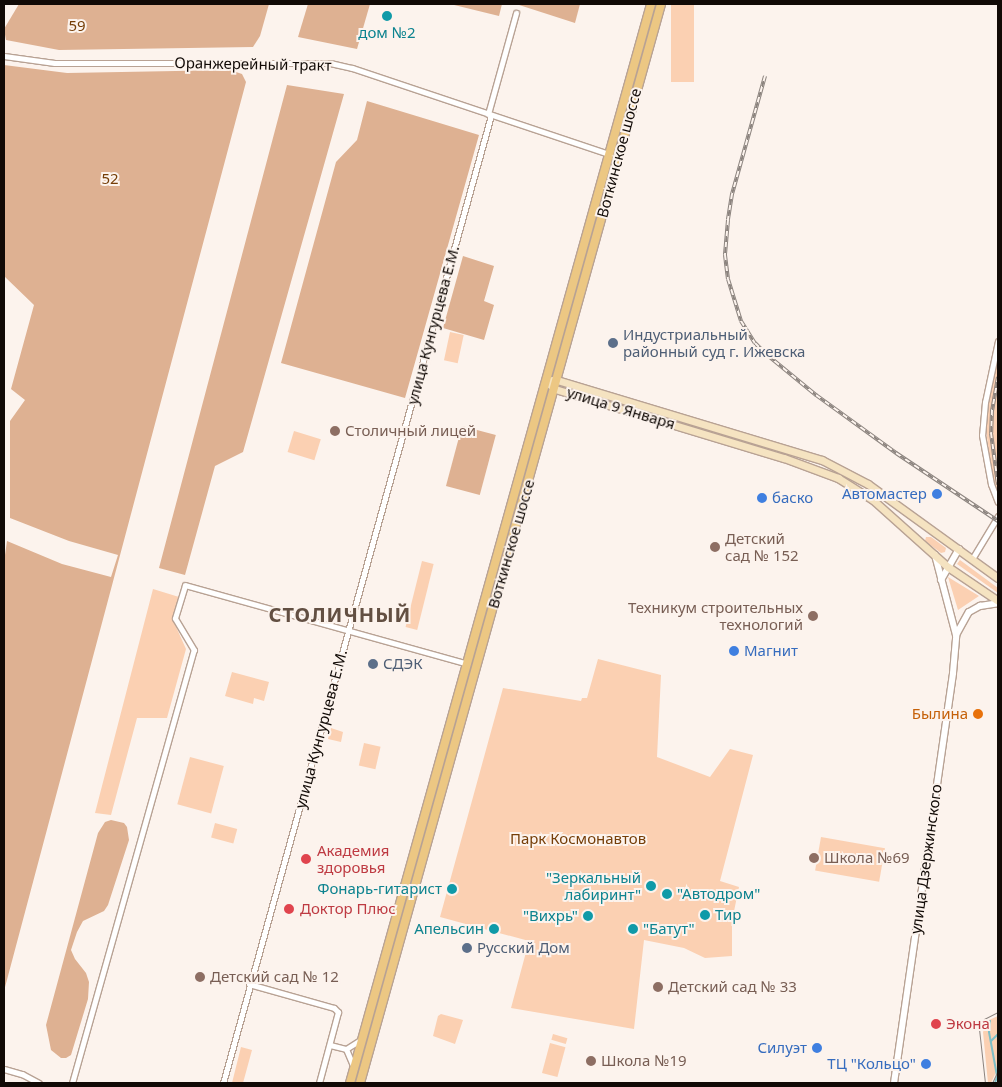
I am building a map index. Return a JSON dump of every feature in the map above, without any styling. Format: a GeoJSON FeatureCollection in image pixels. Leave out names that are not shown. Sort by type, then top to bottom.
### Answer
{"type":"FeatureCollection","features":[{"type":"Feature","properties":{"kind":"main road","name":"Воткинское шоссе"},"geometry":{"type":"LineString","coordinates":[[350,1083],[651,4]]}},
{"type":"Feature","properties":{"kind":"main road","name":"Воткинское шоссе"},"geometry":{"type":"LineString","coordinates":[[360,1083],[661,4]]}},
{"type":"Feature","properties":{"kind":"main road","name":"улица 9 Января"},"geometry":{"type":"LineString","coordinates":[[546,381],[557,380],[822,460],[868,484],[998,578]]}},
{"type":"Feature","properties":{"kind":"main road","name":"улица 9 Января"},"geometry":{"type":"LineString","coordinates":[[546,381],[555,388],[768,453],[823,472],[856,488],[948,567],[998,602]]}},
{"type":"Feature","properties":{"kind":"main road"},"geometry":{"type":"LineString","coordinates":[[768,453],[771,444]]}},
{"type":"Feature","properties":{"kind":"street","name":"улица Кунгурцева Е.М."},"geometry":{"type":"LineString","coordinates":[[223,1083],[490,115],[516,13]]}},
{"type":"Feature","properties":{"kind":"street","name":"Оранжерейный тракт"},"geometry":{"type":"LineString","coordinates":[[4,56],[55,63],[330,63],[352,68],[609,154]]}},
{"type":"Feature","properties":{"kind":"street"},"geometry":{"type":"LineString","coordinates":[[609,154],[618,157]]}},
{"type":"Feature","properties":{"kind":"street"},"geometry":{"type":"LineString","coordinates":[[998,341],[985,402],[982,435],[991,484],[998,502]]}},
{"type":"Feature","properties":{"kind":"street"},"geometry":{"type":"LineString","coordinates":[[972,559],[998,516]]}},
{"type":"Feature","properties":{"kind":"street"},"geometry":{"type":"LineString","coordinates":[[940,580],[959,550]]}},
{"type":"Feature","properties":{"kind":"street","name":"улица Дзержинского"},"geometry":{"type":"LineString","coordinates":[[894,1083],[952,681],[956,635],[934,555]]}},
{"type":"Feature","properties":{"kind":"street"},"geometry":{"type":"LineString","coordinates":[[72,1083],[194,650],[176,618],[185,585],[467,664]]}},
{"type":"Feature","properties":{"kind":"street","name":"улица Дзержинского"},"geometry":{"type":"LineString","coordinates":[[956,635],[969,612],[980,606],[998,602]]}},
{"type":"Feature","properties":{"kind":"street"},"geometry":{"type":"LineString","coordinates":[[250,984],[334,1008],[338,1012],[319,1083]]}},
{"type":"Feature","properties":{"kind":"street"},"geometry":{"type":"LineString","coordinates":[[330,1045],[346,1049],[363,1039]]}},
{"type":"Feature","properties":{"kind":"street"},"geometry":{"type":"LineString","coordinates":[[346,1049],[355,1068]]}},
{"type":"Feature","properties":{"kind":"street"},"geometry":{"type":"LineString","coordinates":[[4,1076],[6,1070],[22,1074],[40,1083]]}},
{"type":"Feature","properties":{"kind":"green space","name":"59"},"geometry":{"type":"Polygon","coordinates":[[[19,4],[269,4],[260,36],[253,47],[59,50],[6,40],[4,29],[19,4]]]}},
{"type":"Feature","properties":{"kind":"green space"},"geometry":{"type":"Polygon","coordinates":[[[308,4],[370,4],[357,49],[298,37],[308,4]]]}},
{"type":"Feature","properties":{"kind":"green space"},"geometry":{"type":"Polygon","coordinates":[[[450,4],[502,4],[499,16],[450,4]]]}},
{"type":"Feature","properties":{"kind":"green space"},"geometry":{"type":"Polygon","coordinates":[[[516,4],[580,4],[575,23],[516,4]]]}},
{"type":"Feature","properties":{"kind":"green space"},"geometry":{"type":"Polygon","coordinates":[[[671,4],[694,4],[694,82],[671,82],[671,4]]]}},
{"type":"Feature","properties":{"kind":"green space","name":"52"},"geometry":{"type":"Polygon","coordinates":[[[4,65],[67,73],[230,70],[242,74],[246,82],[4,991],[4,562],[7,541],[62,564],[111,577],[118,555],[69,541],[10,518],[10,421],[25,400],[11,389],[34,305],[4,276],[4,65]]]}},
{"type":"Feature","properties":{"kind":"green space"},"geometry":{"type":"Polygon","coordinates":[[[287,85],[344,94],[243,452],[215,466],[185,575],[159,568],[287,85]]]}},
{"type":"Feature","properties":{"kind":"green space"},"geometry":{"type":"Polygon","coordinates":[[[367,101],[479,135],[405,398],[281,363],[336,162],[357,140],[367,101]]]}},
{"type":"Feature","properties":{"kind":"green space"},"geometry":{"type":"Polygon","coordinates":[[[463,256],[494,266],[484,301],[494,305],[484,340],[443,328],[463,256]]]}},
{"type":"Feature","properties":{"kind":"green space"},"geometry":{"type":"Polygon","coordinates":[[[450,332],[464,335],[458,363],[444,360],[450,332]]]}},
{"type":"Feature","properties":{"kind":"green space"},"geometry":{"type":"Polygon","coordinates":[[[998,356],[998,492],[992,474],[986,430],[991,385],[998,356]]]}},
{"type":"Feature","properties":{"kind":"green space"},"geometry":{"type":"Polygon","coordinates":[[[462,426],[496,435],[480,495],[446,486],[462,426]]]}},
{"type":"Feature","properties":{"kind":"green space"},"geometry":{"type":"Polygon","coordinates":[[[294,431],[321,439],[314,460],[288,452],[294,431]]]}},
{"type":"Feature","properties":{"kind":"green space"},"geometry":{"type":"Polygon","coordinates":[[[926,537],[931,537],[946,548],[945,552],[941,553],[925,541],[926,537]]]}},
{"type":"Feature","properties":{"kind":"green space"},"geometry":{"type":"Polygon","coordinates":[[[960,560],[998,588],[998,593],[957,564],[960,560]]]}},
{"type":"Feature","properties":{"kind":"green space"},"geometry":{"type":"Polygon","coordinates":[[[422,561],[434,564],[417,630],[406,627],[422,561]]]}},
{"type":"Feature","properties":{"kind":"green space"},"geometry":{"type":"Polygon","coordinates":[[[948,577],[979,596],[958,610],[948,577]]]}},
{"type":"Feature","properties":{"kind":"green space"},"geometry":{"type":"Polygon","coordinates":[[[153,589],[179,597],[173,620],[186,649],[167,718],[137,718],[111,815],[95,813],[153,589]]]}},
{"type":"Feature","properties":{"kind":"green space","name":"Парк Космонавтов"},"geometry":{"type":"Polygon","coordinates":[[[598,659],[661,675],[657,757],[710,777],[730,749],[753,755],[720,881],[739,887],[732,921],[732,956],[705,958],[684,948],[644,940],[634,1029],[511,1008],[529,941],[440,917],[503,688],[581,701],[582,698],[587,698],[598,659]]]}},
{"type":"Feature","properties":{"kind":"green space"},"geometry":{"type":"Polygon","coordinates":[[[232,672],[269,682],[264,701],[254,698],[253,704],[225,696],[232,672]]]}},
{"type":"Feature","properties":{"kind":"green space"},"geometry":{"type":"Polygon","coordinates":[[[331,728],[343,732],[341,742],[328,739],[331,728]]]}},
{"type":"Feature","properties":{"kind":"green space"},"geometry":{"type":"Polygon","coordinates":[[[364,743],[381,747],[375,769],[359,765],[364,743]]]}},
{"type":"Feature","properties":{"kind":"green space"},"geometry":{"type":"Polygon","coordinates":[[[190,757],[224,766],[211,813],[177,804],[190,757]]]}},
{"type":"Feature","properties":{"kind":"green space"},"geometry":{"type":"Polygon","coordinates":[[[111,820],[124,823],[127,827],[129,840],[108,905],[104,911],[83,921],[71,950],[75,959],[86,973],[89,982],[88,999],[71,1055],[61,1058],[51,1050],[46,1025],[98,833],[105,822],[111,820]]]}},
{"type":"Feature","properties":{"kind":"green space"},"geometry":{"type":"Polygon","coordinates":[[[215,823],[237,829],[233,843],[211,837],[215,823]]]}},
{"type":"Feature","properties":{"kind":"green space"},"geometry":{"type":"Polygon","coordinates":[[[821,837],[885,848],[879,882],[815,870],[821,837]]]}},
{"type":"Feature","properties":{"kind":"green space"},"geometry":{"type":"Polygon","coordinates":[[[441,1014],[463,1020],[455,1044],[433,1036],[438,1016],[441,1014]]]}},
{"type":"Feature","properties":{"kind":"green space"},"geometry":{"type":"Polygon","coordinates":[[[998,1016],[998,1068],[991,1083],[988,1083],[983,1032],[989,1020],[998,1016]]]}},
{"type":"Feature","properties":{"kind":"green space"},"geometry":{"type":"Polygon","coordinates":[[[553,1034],[567,1038],[566,1044],[551,1040],[553,1034]]]}},
{"type":"Feature","properties":{"kind":"green space"},"geometry":{"type":"Polygon","coordinates":[[[550,1043],[565,1047],[557,1077],[542,1073],[550,1043]]]}},
{"type":"Feature","properties":{"kind":"green space"},"geometry":{"type":"Polygon","coordinates":[[[241,1047],[252,1050],[243,1083],[232,1083],[241,1047]]]}},
{"type":"Feature","properties":{"kind":"waterway"},"geometry":{"type":"LineString","coordinates":[[990,1021],[989,1032],[997,1076]]}},
{"type":"Feature","properties":{"kind":"waterway"},"geometry":{"type":"LineString","coordinates":[[991,1041],[998,1034]]}},
{"type":"Feature","properties":{"kind":"waterway"},"geometry":{"type":"LineString","coordinates":[[995,1083],[997,1077]]}},
{"type":"Feature","properties":{"kind":"tram line"},"geometry":{"type":"LineString","coordinates":[[985,1083],[979,1029],[984,1019],[998,1012]]}},
{"type":"Feature","properties":{"kind":"tram line"},"geometry":{"type":"LineString","coordinates":[[992,1083],[998,1070]]}},
{"type":"Feature","properties":{"kind":"railway"},"geometry":{"type":"LineString","coordinates":[[765,76],[732,194],[728,220],[725,255],[728,279],[741,321],[755,343],[766,354],[816,395],[896,453],[998,521]]}},
{"type":"Feature","properties":{"kind":"railway"},"geometry":{"type":"LineString","coordinates":[[998,377],[992,410],[991,433],[998,485]]}},
{"type":"Feature","properties":{"kind":"place","name":"дом №2"},"geometry":{"type":"Point","coordinates":[387,16]}},
{"type":"Feature","properties":{"kind":"place","name":"Индустриальный районный суд г. Ижевска"},"geometry":{"type":"Point","coordinates":[613,343]}},
{"type":"Feature","properties":{"kind":"place","name":"Столичный лицей"},"geometry":{"type":"Point","coordinates":[335,431]}},
{"type":"Feature","properties":{"kind":"place","name":"Автомастер"},"geometry":{"type":"Point","coordinates":[937,494]}},
{"type":"Feature","properties":{"kind":"place","name":"баско"},"geometry":{"type":"Point","coordinates":[762,498]}},
{"type":"Feature","properties":{"kind":"place","name":"Детский сад № 152"},"geometry":{"type":"Point","coordinates":[715,547]}},
{"type":"Feature","properties":{"kind":"place","name":"Техникум строительных технологий"},"geometry":{"type":"Point","coordinates":[813,616]}},
{"type":"Feature","properties":{"kind":"place","name":"Магнит"},"geometry":{"type":"Point","coordinates":[734,651]}},
{"type":"Feature","properties":{"kind":"place","name":"СДЭК"},"geometry":{"type":"Point","coordinates":[373,664]}},
{"type":"Feature","properties":{"kind":"place","name":"Былина"},"geometry":{"type":"Point","coordinates":[978,714]}},
{"type":"Feature","properties":{"kind":"place","name":"Школа №69"},"geometry":{"type":"Point","coordinates":[814,858]}},
{"type":"Feature","properties":{"kind":"place","name":"Академия здоровья"},"geometry":{"type":"Point","coordinates":[306,859]}},
{"type":"Feature","properties":{"kind":"place","name":"\"Зеркальный лабиринт\""},"geometry":{"type":"Point","coordinates":[651,886]}},
{"type":"Feature","properties":{"kind":"place","name":"Фонарь-гитарист"},"geometry":{"type":"Point","coordinates":[452,889]}},
{"type":"Feature","properties":{"kind":"place","name":"\"Автодром\""},"geometry":{"type":"Point","coordinates":[667,894]}},
{"type":"Feature","properties":{"kind":"place","name":"Доктор Плюс"},"geometry":{"type":"Point","coordinates":[289,909]}},
{"type":"Feature","properties":{"kind":"place","name":"Тир"},"geometry":{"type":"Point","coordinates":[705,915]}},
{"type":"Feature","properties":{"kind":"place","name":"\"Вихрь\""},"geometry":{"type":"Point","coordinates":[588,916]}},
{"type":"Feature","properties":{"kind":"place","name":"Апельсин"},"geometry":{"type":"Point","coordinates":[494,929]}},
{"type":"Feature","properties":{"kind":"place","name":"\"Батут\""},"geometry":{"type":"Point","coordinates":[633,929]}},
{"type":"Feature","properties":{"kind":"place","name":"Русский Дом"},"geometry":{"type":"Point","coordinates":[467,948]}},
{"type":"Feature","properties":{"kind":"place","name":"Детский сад № 12"},"geometry":{"type":"Point","coordinates":[200,977]}},
{"type":"Feature","properties":{"kind":"place","name":"Детский сад № 33"},"geometry":{"type":"Point","coordinates":[658,987]}},
{"type":"Feature","properties":{"kind":"place","name":"Экона"},"geometry":{"type":"Point","coordinates":[936,1024]}},
{"type":"Feature","properties":{"kind":"place","name":"Силуэт"},"geometry":{"type":"Point","coordinates":[817,1048]}},
{"type":"Feature","properties":{"kind":"place","name":"Школа №19"},"geometry":{"type":"Point","coordinates":[591,1061]}},
{"type":"Feature","properties":{"kind":"place","name":"ТЦ \"Кольцо\""},"geometry":{"type":"Point","coordinates":[926,1064]}},
{"type":"Feature","properties":{"kind":"district","name":"СТОЛИЧНЫЙ"},"geometry":{"type":"Point","coordinates":[340,614]}}]}
